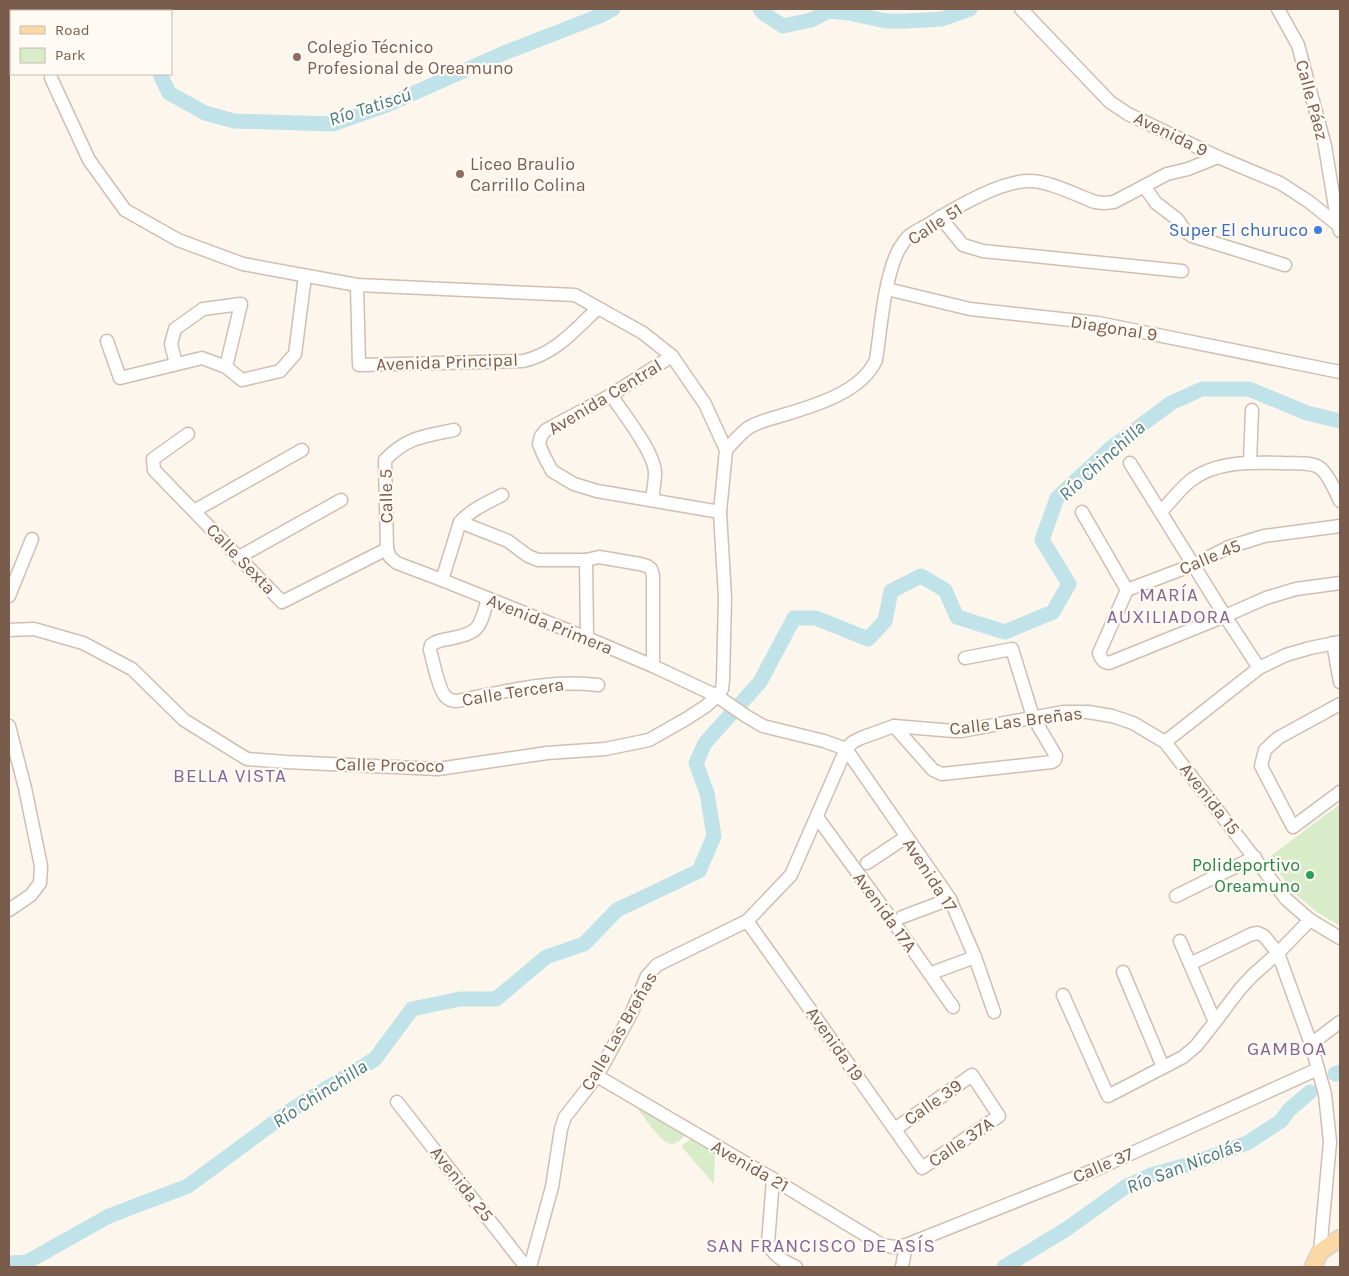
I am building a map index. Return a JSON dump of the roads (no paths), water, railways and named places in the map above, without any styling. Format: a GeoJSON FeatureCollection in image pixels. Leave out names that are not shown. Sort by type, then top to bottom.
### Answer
{"type":"FeatureCollection","features":[{"type":"Feature","properties":{"kind":"main road"},"geometry":{"type":"LineString","coordinates":[[1313,1267],[1320,1252],[1340,1238]]}},
{"type":"Feature","properties":{"kind":"street","name":"Avenida 9"},"geometry":{"type":"LineString","coordinates":[[1021,9],[1110,102],[1128,114],[1218,157],[1280,183],[1308,201],[1339,227]]}},
{"type":"Feature","properties":{"kind":"street","name":"Calle Páez"},"geometry":{"type":"LineString","coordinates":[[1278,9],[1298,45],[1324,146],[1339,227]]}},
{"type":"Feature","properties":{"kind":"street"},"geometry":{"type":"LineString","coordinates":[[51,78],[89,160],[125,210],[178,240],[243,264],[357,284],[575,295],[643,333],[672,356],[705,404],[726,450],[720,512],[725,598],[722,699],[763,726],[846,749]]}},
{"type":"Feature","properties":{"kind":"street","name":"Calle 51"},"geometry":{"type":"LineString","coordinates":[[726,450],[749,428],[843,393],[866,376],[876,360],[887,288],[893,264],[899,249],[908,236],[986,193],[1009,184],[1027,180],[1040,181],[1095,202],[1114,202],[1166,174],[1188,169],[1218,157]]}},
{"type":"Feature","properties":{"kind":"street"},"geometry":{"type":"LineString","coordinates":[[1144,186],[1156,203],[1177,219],[1186,232],[1192,236],[1284,265]]}},
{"type":"Feature","properties":{"kind":"street"},"geometry":{"type":"LineString","coordinates":[[940,217],[963,245],[982,251],[1182,271]]}},
{"type":"Feature","properties":{"kind":"street"},"geometry":{"type":"LineString","coordinates":[[107,341],[120,378],[202,358],[226,367],[242,380],[280,371],[296,354],[305,276]]}},
{"type":"Feature","properties":{"kind":"street","name":"Avenida Principal"},"geometry":{"type":"LineString","coordinates":[[357,284],[359,365],[523,361],[548,352],[562,342],[598,308]]}},
{"type":"Feature","properties":{"kind":"street","name":"Diagonal 9"},"geometry":{"type":"LineString","coordinates":[[887,288],[970,309],[1098,323],[1340,372]]}},
{"type":"Feature","properties":{"kind":"street"},"geometry":{"type":"LineString","coordinates":[[176,364],[171,344],[175,329],[204,309],[241,304],[226,367]]}},
{"type":"Feature","properties":{"kind":"street","name":"Avenida Central"},"geometry":{"type":"LineString","coordinates":[[672,356],[612,395],[546,430],[541,436],[539,444],[552,471],[574,484],[597,491],[720,512]]}},
{"type":"Feature","properties":{"kind":"street"},"geometry":{"type":"LineString","coordinates":[[612,395],[648,450],[653,462],[656,472],[652,500]]}},
{"type":"Feature","properties":{"kind":"street"},"geometry":{"type":"LineString","coordinates":[[1250,462],[1252,410]]}},
{"type":"Feature","properties":{"kind":"street","name":"Calle 5"},"geometry":{"type":"LineString","coordinates":[[387,549],[385,460],[398,448],[411,440],[454,430]]}},
{"type":"Feature","properties":{"kind":"street","name":"Calle Sexta"},"geometry":{"type":"LineString","coordinates":[[188,434],[153,460],[154,470],[282,602],[387,549]]}},
{"type":"Feature","properties":{"kind":"street"},"geometry":{"type":"LineString","coordinates":[[194,511],[302,450]]}},
{"type":"Feature","properties":{"kind":"street"},"geometry":{"type":"LineString","coordinates":[[1161,512],[1189,482],[1202,473],[1217,468],[1250,462],[1309,464],[1320,467],[1340,501]]}},
{"type":"Feature","properties":{"kind":"street"},"geometry":{"type":"LineString","coordinates":[[1130,463],[1259,668]]}},
{"type":"Feature","properties":{"kind":"street"},"geometry":{"type":"LineString","coordinates":[[442,580],[460,522],[474,509],[502,495]]}},
{"type":"Feature","properties":{"kind":"street"},"geometry":{"type":"LineString","coordinates":[[239,556],[341,500]]}},
{"type":"Feature","properties":{"kind":"street"},"geometry":{"type":"LineString","coordinates":[[1082,512],[1127,590],[1099,653],[1104,662],[1109,663],[1266,598],[1296,589],[1340,583]]}},
{"type":"Feature","properties":{"kind":"street"},"geometry":{"type":"LineString","coordinates":[[460,522],[508,541],[528,556],[538,560],[586,560],[599,557],[640,564],[652,569],[653,666]]}},
{"type":"Feature","properties":{"kind":"street","name":"Calle 45"},"geometry":{"type":"LineString","coordinates":[[1127,590],[1193,564],[1229,547],[1264,536],[1340,526]]}},
{"type":"Feature","properties":{"kind":"street"},"geometry":{"type":"LineString","coordinates":[[9,596],[32,539]]}},
{"type":"Feature","properties":{"kind":"street","name":"Avenida Primera"},"geometry":{"type":"LineString","coordinates":[[387,549],[390,557],[397,563],[587,638],[653,666],[722,699]]}},
{"type":"Feature","properties":{"kind":"street"},"geometry":{"type":"LineString","coordinates":[[586,560],[587,638]]}},
{"type":"Feature","properties":{"kind":"street","name":"Calle Tercera"},"geometry":{"type":"LineString","coordinates":[[488,599],[480,624],[474,632],[465,636],[435,641],[430,646],[445,696],[457,701],[534,686],[577,682],[598,684]]}},
{"type":"Feature","properties":{"kind":"street","name":"Calle Prococo"},"geometry":{"type":"LineString","coordinates":[[9,630],[34,629],[83,643],[132,669],[184,720],[247,759],[438,769],[547,753],[605,750],[649,740],[706,706],[722,699]]}},
{"type":"Feature","properties":{"kind":"street"},"geometry":{"type":"LineString","coordinates":[[1165,742],[1259,668],[1286,655],[1337,642],[1340,682]]}},
{"type":"Feature","properties":{"kind":"street"},"geometry":{"type":"LineString","coordinates":[[894,726],[933,770],[942,774],[1052,762],[1055,760],[1056,756],[1033,717],[1012,649],[965,658]]}},
{"type":"Feature","properties":{"kind":"street"},"geometry":{"type":"LineString","coordinates":[[1340,704],[1278,738],[1265,750],[1261,766],[1293,827],[1340,792]]}},
{"type":"Feature","properties":{"kind":"street","name":"Calle Las Breñas"},"geometry":{"type":"LineString","coordinates":[[530,1267],[552,1188],[561,1129],[565,1116],[597,1076],[632,1012],[646,976],[657,965],[747,921],[791,875],[846,749],[853,742],[894,726],[954,731],[1063,712],[1088,712],[1112,716],[1133,723],[1165,742]]}},
{"type":"Feature","properties":{"kind":"street"},"geometry":{"type":"LineString","coordinates":[[9,726],[42,866],[40,883],[30,895],[9,910]]}},
{"type":"Feature","properties":{"kind":"street","name":"Avenida 15"},"geometry":{"type":"LineString","coordinates":[[1165,742],[1286,899],[1310,920],[1340,938]]}},
{"type":"Feature","properties":{"kind":"street","name":"Avenida 17"},"geometry":{"type":"LineString","coordinates":[[846,749],[950,899],[975,957],[994,1012]]}},
{"type":"Feature","properties":{"kind":"street","name":"Avenida 17A"},"geometry":{"type":"LineString","coordinates":[[817,817],[953,1007]]}},
{"type":"Feature","properties":{"kind":"street"},"geometry":{"type":"LineString","coordinates":[[867,863],[906,837]]}},
{"type":"Feature","properties":{"kind":"street"},"geometry":{"type":"LineString","coordinates":[[1176,896],[1255,857]]}},
{"type":"Feature","properties":{"kind":"street"},"geometry":{"type":"LineString","coordinates":[[902,917],[950,899]]}},
{"type":"Feature","properties":{"kind":"street"},"geometry":{"type":"LineString","coordinates":[[1063,995],[1108,1096],[1183,1057],[1196,1046],[1253,974],[1278,953],[1310,920]]}},
{"type":"Feature","properties":{"kind":"street","name":"Avenida 19"},"geometry":{"type":"LineString","coordinates":[[747,921],[922,1168]]}},
{"type":"Feature","properties":{"kind":"street"},"geometry":{"type":"LineString","coordinates":[[1190,964],[1252,934],[1258,933],[1264,936],[1278,953],[1311,1044],[1335,1139],[1320,1252]]}},
{"type":"Feature","properties":{"kind":"street"},"geometry":{"type":"LineString","coordinates":[[1180,941],[1216,1022]]}},
{"type":"Feature","properties":{"kind":"street"},"geometry":{"type":"LineString","coordinates":[[938,971],[975,957]]}},
{"type":"Feature","properties":{"kind":"street"},"geometry":{"type":"LineString","coordinates":[[1123,972],[1163,1067]]}},
{"type":"Feature","properties":{"kind":"street"},"geometry":{"type":"LineString","coordinates":[[1311,1044],[1340,1022]]}},
{"type":"Feature","properties":{"kind":"street","name":"Calle 37"},"geometry":{"type":"LineString","coordinates":[[906,1245],[1099,1168],[1318,1069]]}},
{"type":"Feature","properties":{"kind":"street","name":"Calle 39"},"geometry":{"type":"LineString","coordinates":[[895,1129],[972,1075],[999,1116]]}},
{"type":"Feature","properties":{"kind":"street","name":"Avenida 21"},"geometry":{"type":"LineString","coordinates":[[597,1076],[882,1245],[894,1247],[906,1245]]}},
{"type":"Feature","properties":{"kind":"street","name":"Avenida 25"},"geometry":{"type":"LineString","coordinates":[[397,1102],[526,1267]]}},
{"type":"Feature","properties":{"kind":"street","name":"Calle 37A"},"geometry":{"type":"LineString","coordinates":[[922,1168],[999,1116]]}},
{"type":"Feature","properties":{"kind":"street"},"geometry":{"type":"LineString","coordinates":[[773,1179],[768,1243],[771,1250],[779,1258],[796,1267]]}},
{"type":"Feature","properties":{"kind":"street"},"geometry":{"type":"LineString","coordinates":[[902,1267],[906,1245]]}},
{"type":"Feature","properties":{"kind":"waterway","name":"Río Tatiscú"},"geometry":{"type":"LineString","coordinates":[[160,75],[169,93],[205,113],[234,121],[333,124],[387,105],[504,53],[613,9]]}},
{"type":"Feature","properties":{"kind":"waterway","name":"Río Tatiscú"},"geometry":{"type":"LineString","coordinates":[[760,9],[783,26],[811,20],[829,11],[886,21],[907,21],[942,19],[970,9]]}},
{"type":"Feature","properties":{"kind":"waterway","name":"Río Chinchilla"},"geometry":{"type":"LineString","coordinates":[[9,1263],[27,1262],[109,1216],[188,1186],[291,1110],[375,1059],[412,1009],[460,999],[496,999],[546,957],[584,944],[617,910],[699,871],[714,836],[707,793],[696,763],[705,743],[760,682],[794,618],[816,618],[868,639],[885,621],[891,591],[921,576],[945,590],[957,617],[1005,632],[1053,612],[1069,584],[1042,540],[1057,498],[1111,448],[1171,403],[1202,389],[1249,389],[1307,413],[1340,421]]}},
{"type":"Feature","properties":{"kind":"waterway","name":"Río San Nicolás"},"geometry":{"type":"LineString","coordinates":[[1335,1074],[1340,1072]]}},
{"type":"Feature","properties":{"kind":"waterway","name":"Río San Nicolás"},"geometry":{"type":"LineString","coordinates":[[1004,1267],[1065,1230],[1125,1187],[1151,1175],[1194,1163],[1247,1143],[1281,1121],[1289,1110],[1310,1092]]}},
{"type":"Feature","properties":{"kind":"place","name":"Colegio Técnico Profesional de Oreamuno"},"geometry":{"type":"Point","coordinates":[297,57]}},
{"type":"Feature","properties":{"kind":"place","name":"Liceo Braulio Carrillo Colina"},"geometry":{"type":"Point","coordinates":[460,174]}},
{"type":"Feature","properties":{"kind":"place","name":"Super El churuco"},"geometry":{"type":"Point","coordinates":[1318,230]}},
{"type":"Feature","properties":{"kind":"place","name":"Polideportivo Oreamuno"},"geometry":{"type":"Point","coordinates":[1310,875]}},
{"type":"Feature","properties":{"kind":"district","name":"MARÍA AUXILIADORA"},"geometry":{"type":"Point","coordinates":[1169,606]}},
{"type":"Feature","properties":{"kind":"district","name":"BELLA VISTA"},"geometry":{"type":"Point","coordinates":[230,776]}},
{"type":"Feature","properties":{"kind":"district","name":"GAMBOA"},"geometry":{"type":"Point","coordinates":[1287,1049]}},
{"type":"Feature","properties":{"kind":"district","name":"SAN FRANCISCO DE ASÍS"},"geometry":{"type":"Point","coordinates":[821,1246]}}]}
